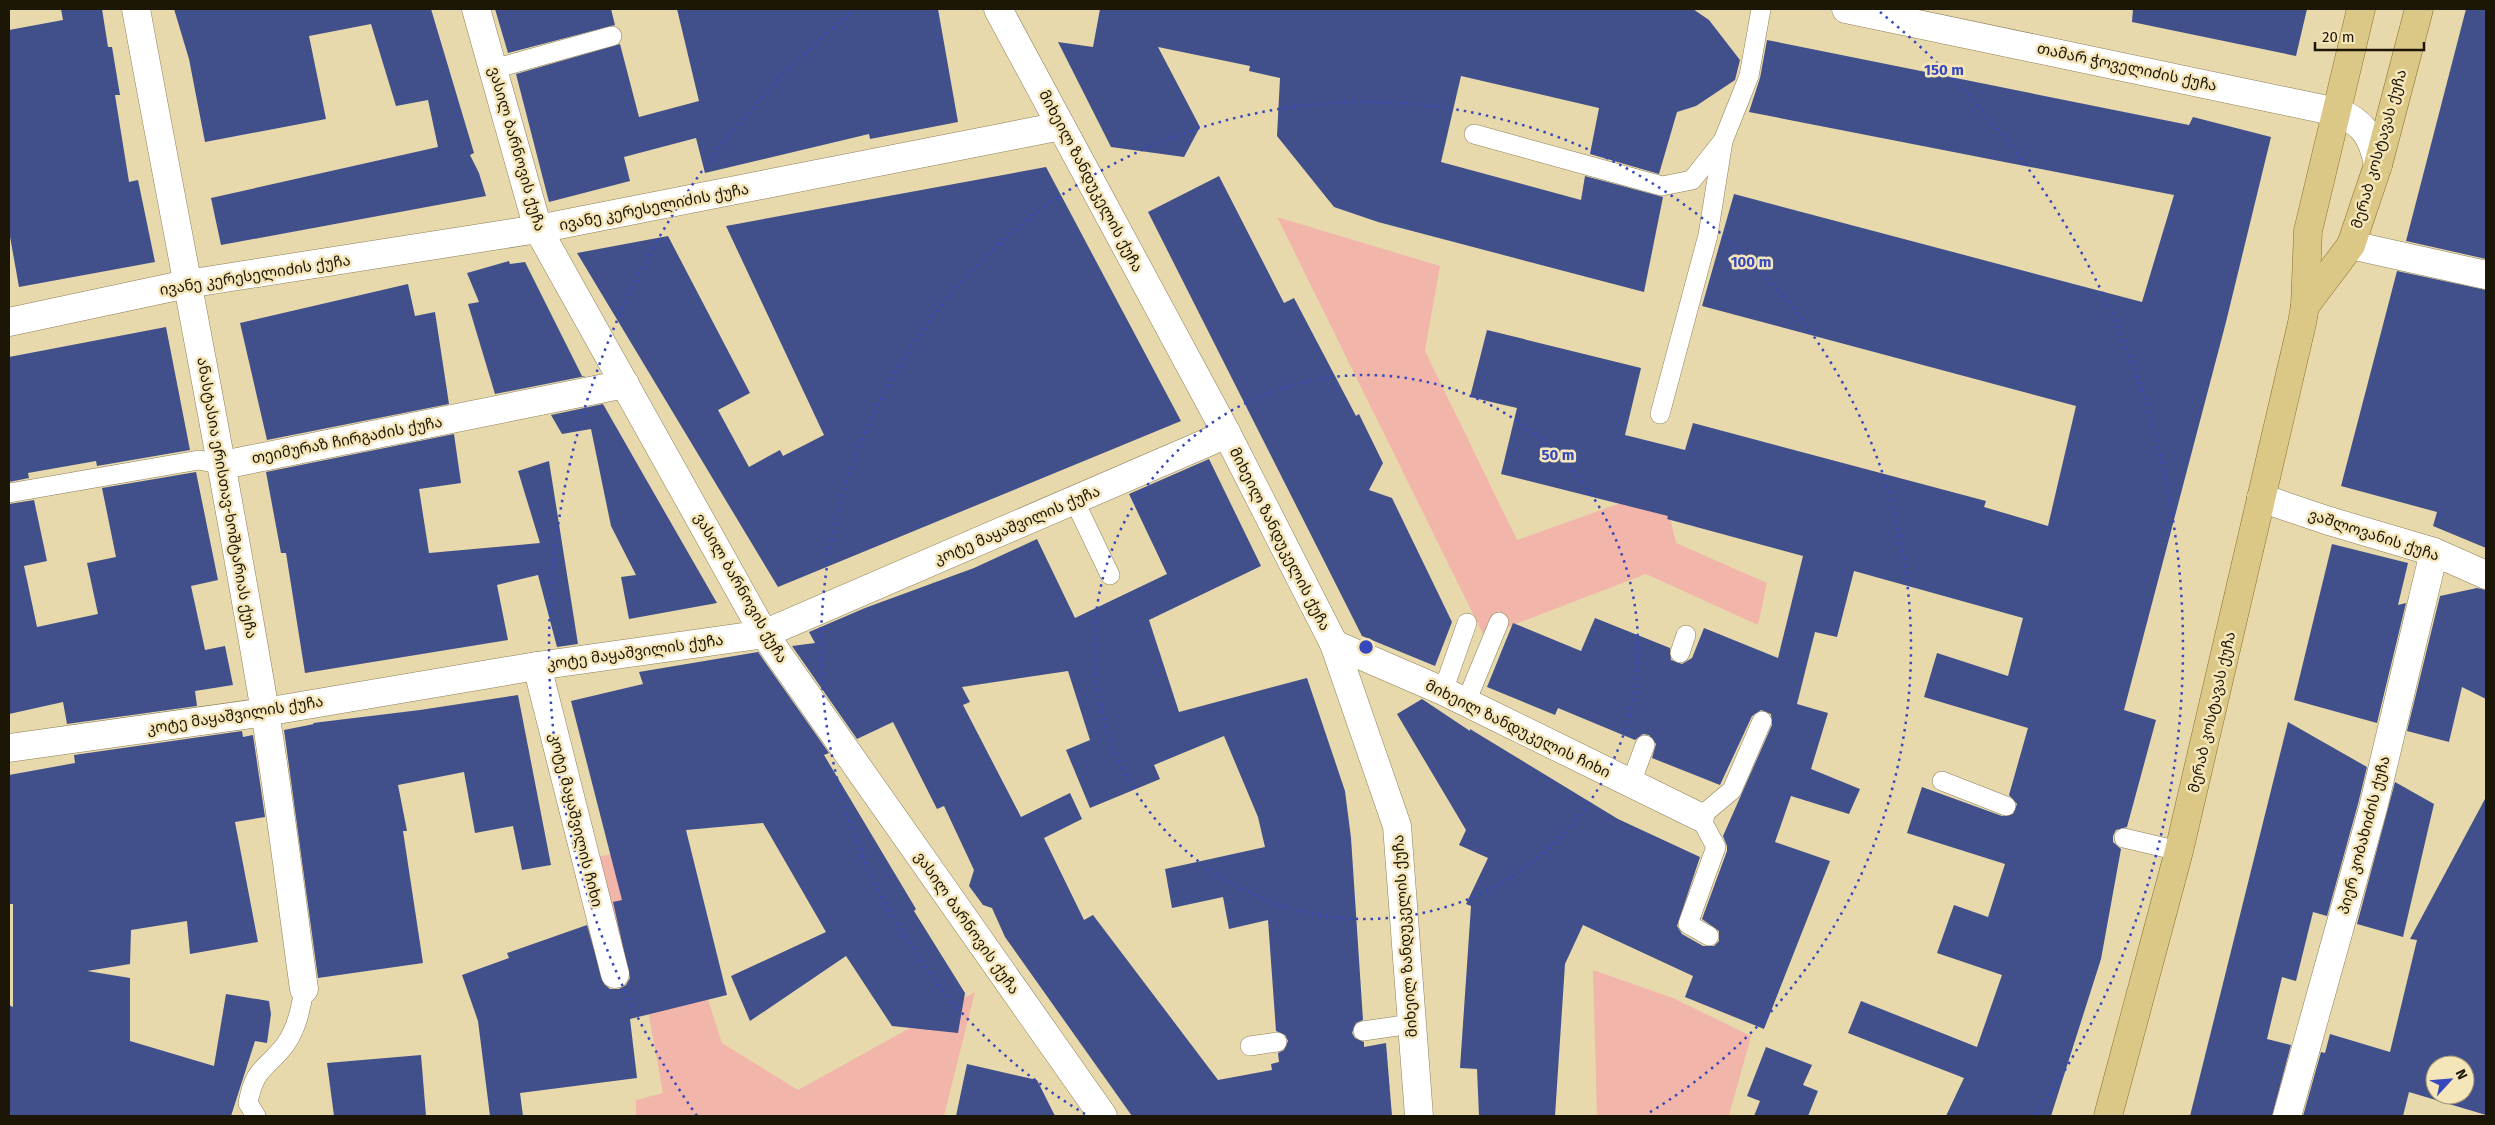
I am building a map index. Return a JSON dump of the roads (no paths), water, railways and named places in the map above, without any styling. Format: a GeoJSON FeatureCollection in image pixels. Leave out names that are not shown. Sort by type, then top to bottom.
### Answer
{"type":"FeatureCollection","features":[{"type":"Feature","properties":{"kind":"main road","name":"მერაბ კოსტავას ქუჩა"},"geometry":{"type":"LineString","coordinates":[[2108,1116],[2180,851],[2262,498],[2305,306],[2308,231],[2361,9]]}},
{"type":"Feature","properties":{"kind":"main road","name":"მერაბ კოსტავას ქუჩა"},"geometry":{"type":"LineString","coordinates":[[2305,306],[2351,245],[2378,165],[2418,9]]}},
{"type":"Feature","properties":{"kind":"street","name":"ანასტასია ერისთავ-ხოშტარიას ქუჩა"},"geometry":{"type":"LineString","coordinates":[[136,9],[186,284],[223,465],[265,712],[304,989]]}},
{"type":"Feature","properties":{"kind":"street","name":"ვასილ ბარნოვის ქუჩა"},"geometry":{"type":"LineString","coordinates":[[476,9],[538,229],[764,634],[1103,1116]]}},
{"type":"Feature","properties":{"kind":"street","name":"მიხეილ ზანდუკელის ქუჩა"},"geometry":{"type":"LineString","coordinates":[[998,9],[1226,434],[1334,644],[1397,826],[1419,1116]]}},
{"type":"Feature","properties":{"kind":"street","name":"თამარ ჭოველიძის ქუჩა"},"geometry":{"type":"LineString","coordinates":[[1846,9],[2337,112],[2354,118],[2364,130],[2374,147],[2378,165]]}},
{"type":"Feature","properties":{"kind":"street","name":"ივანე კერესელიძის ქუჩა"},"geometry":{"type":"LineString","coordinates":[[9,322],[186,284],[538,229],[1062,126]]}},
{"type":"Feature","properties":{"kind":"street"},"geometry":{"type":"LineString","coordinates":[[2351,245],[2486,275]]}},
{"type":"Feature","properties":{"kind":"street","name":"თეიმურაზ ჩირგაძის ქუჩა"},"geometry":{"type":"LineString","coordinates":[[223,465],[625,384]]}},
{"type":"Feature","properties":{"kind":"street","name":"კოტე მაყაშვილის ქუჩა"},"geometry":{"type":"LineString","coordinates":[[9,748],[265,712],[537,666],[764,634],[1226,434]]}},
{"type":"Feature","properties":{"kind":"street","name":"ვაშლოვანის ქუჩა"},"geometry":{"type":"LineString","coordinates":[[2262,498],[2326,520],[2434,552],[2486,575]]}},
{"type":"Feature","properties":{"kind":"street","name":"პიერ კობახიძის ქუჩა"},"geometry":{"type":"LineString","coordinates":[[2287,1116],[2305,1043],[2373,808],[2434,552]]}},
{"type":"Feature","properties":{"kind":"street","name":"მიხეილ ზანდუკელის ჩიხი"},"geometry":{"type":"LineString","coordinates":[[1334,644],[1455,697],[1700,817]]}},
{"type":"Feature","properties":{"kind":"street","name":"კოტე მაყაშვილის ჩიხი"},"geometry":{"type":"LineString","coordinates":[[537,666],[615,974]]}},
{"type":"Feature","properties":{"kind":"lane"},"geometry":{"type":"LineString","coordinates":[[1660,414],[1708,235],[1723,141],[1749,76],[1762,9]]}},
{"type":"Feature","properties":{"kind":"lane"},"geometry":{"type":"LineString","coordinates":[[493,69],[612,36]]}},
{"type":"Feature","properties":{"kind":"lane"},"geometry":{"type":"LineString","coordinates":[[1474,134],[1662,186],[1692,180],[1723,141]]}},
{"type":"Feature","properties":{"kind":"lane","name":"თეიმურაზ ჩირგაძის ქუჩა"},"geometry":{"type":"LineString","coordinates":[[9,493],[199,460],[223,465]]}},
{"type":"Feature","properties":{"kind":"lane"},"geometry":{"type":"LineString","coordinates":[[1074,500],[1110,575]]}},
{"type":"Feature","properties":{"kind":"lane"},"geometry":{"type":"LineString","coordinates":[[1455,697],[1467,622]]}},
{"type":"Feature","properties":{"kind":"lane"},"geometry":{"type":"LineString","coordinates":[[1455,697],[1499,622]]}},
{"type":"Feature","properties":{"kind":"lane"},"geometry":{"type":"LineString","coordinates":[[1709,936],[1688,924],[1716,847],[1700,817],[1732,790],[1762,721]]}},
{"type":"Feature","properties":{"kind":"lane"},"geometry":{"type":"LineString","coordinates":[[1631,783],[1645,745]]}},
{"type":"Feature","properties":{"kind":"lane"},"geometry":{"type":"LineString","coordinates":[[1942,781],[2006,806]]}},
{"type":"Feature","properties":{"kind":"lane"},"geometry":{"type":"LineString","coordinates":[[2124,838],[2180,851]]}},
{"type":"Feature","properties":{"kind":"lane"},"geometry":{"type":"LineString","coordinates":[[256,1116],[248,1103],[252,1083],[263,1066],[286,1044],[299,1015],[304,989]]}},
{"type":"Feature","properties":{"kind":"lane"},"geometry":{"type":"LineString","coordinates":[[1363,1030],[1411,1024]]}},
{"type":"Feature","properties":{"kind":"lane"},"geometry":{"type":"LineString","coordinates":[[1250,1046],[1277,1042]]}}]}
